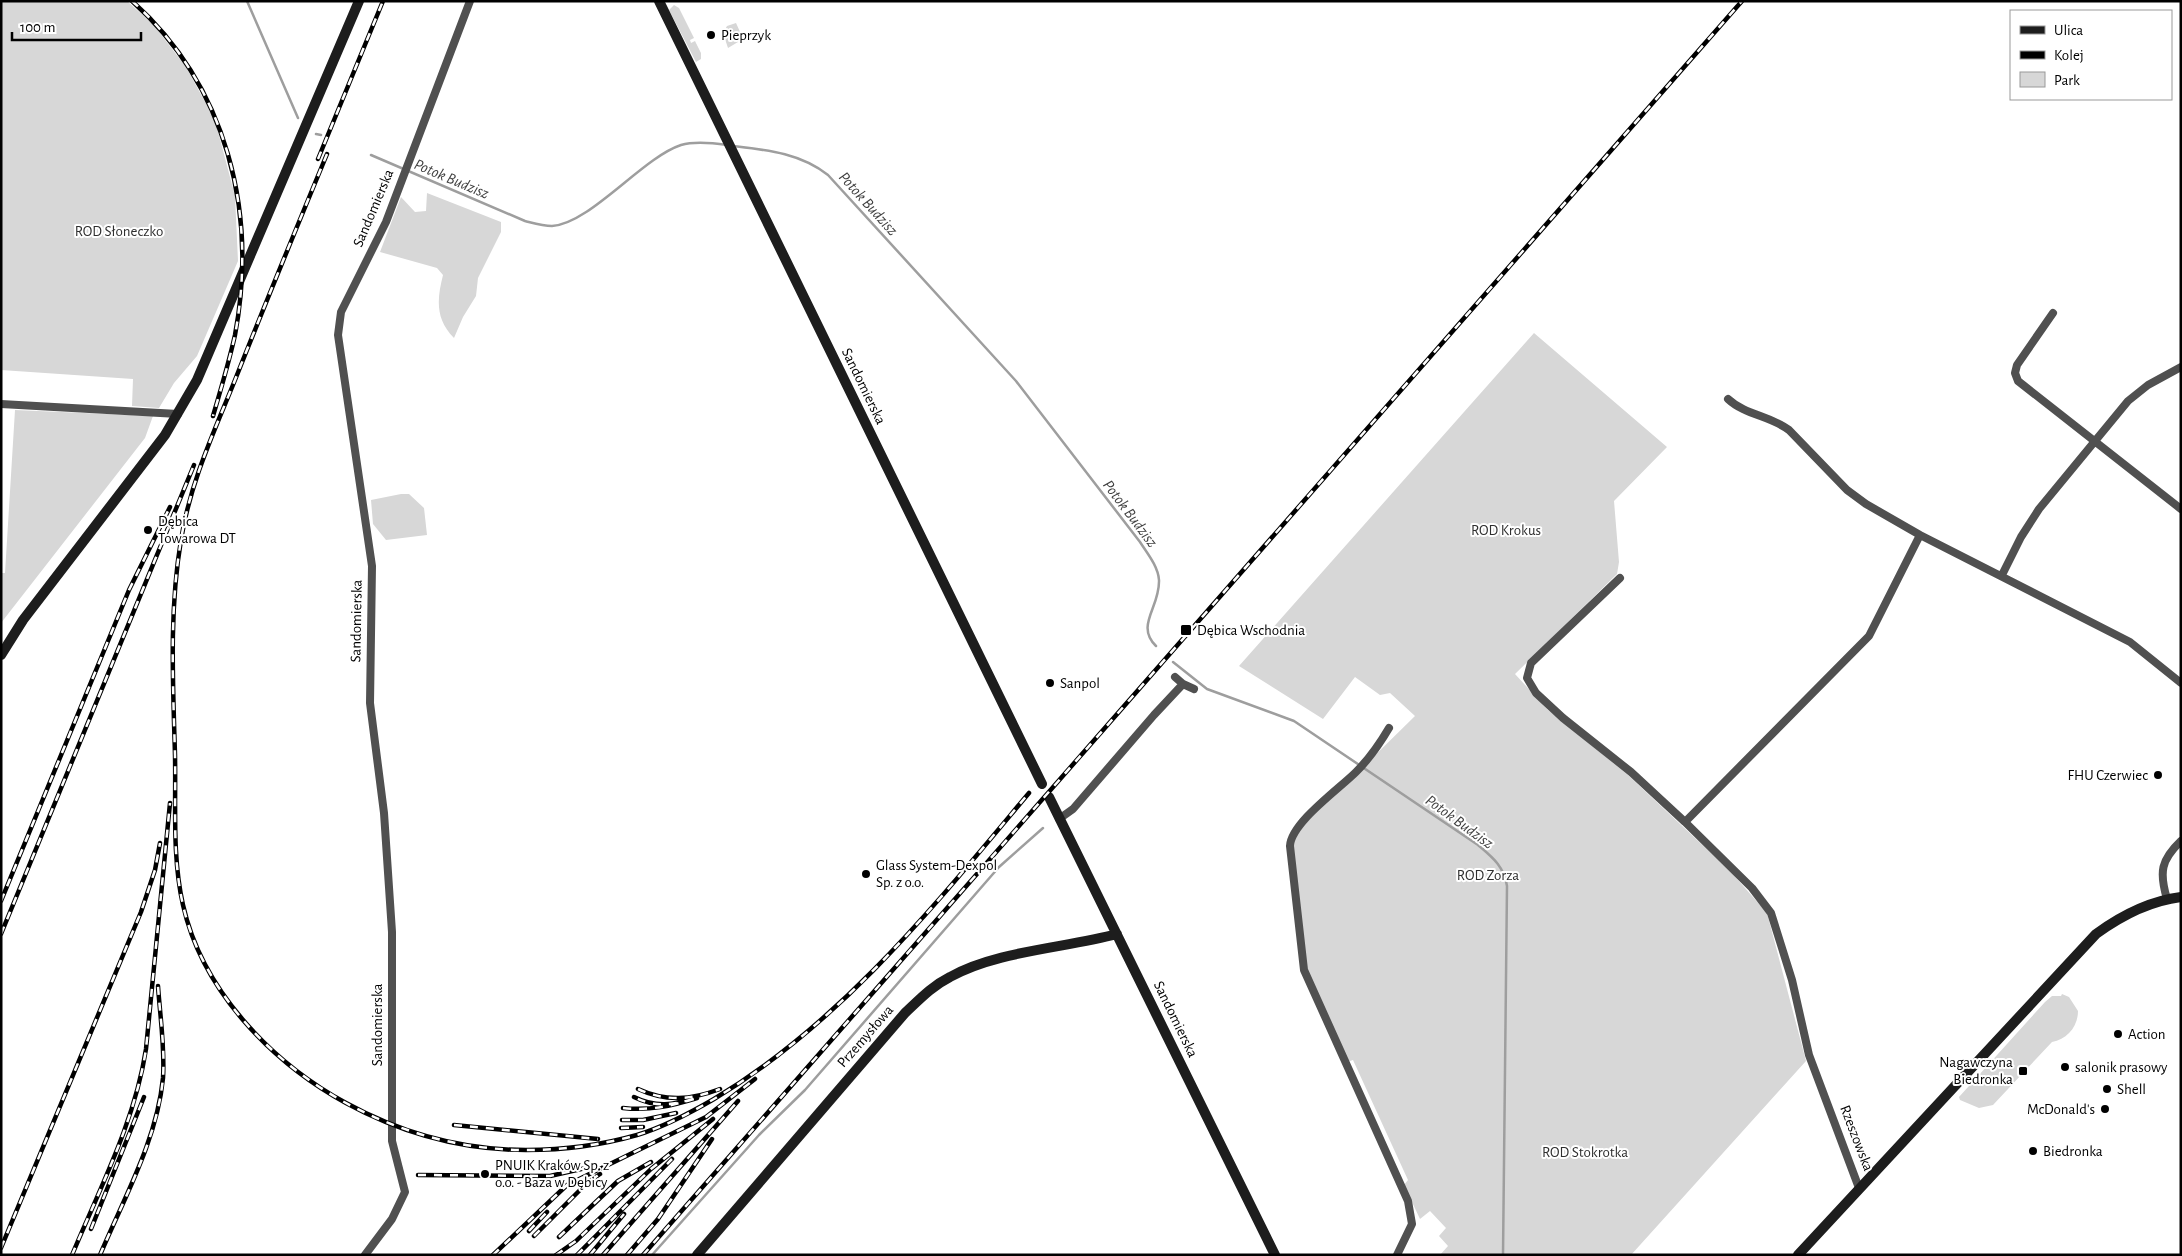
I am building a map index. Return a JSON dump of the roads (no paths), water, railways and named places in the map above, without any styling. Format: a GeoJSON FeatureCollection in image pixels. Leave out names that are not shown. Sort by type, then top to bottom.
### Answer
{"type":"FeatureCollection","features":[{"type":"Feature","properties":{"kind":"street"},"geometry":{"type":"LineString","coordinates":[[1,655],[23,620],[146,460],[178,414],[197,380],[359,1]]}},
{"type":"Feature","properties":{"kind":"street","name":"Sandomierska"},"geometry":{"type":"LineString","coordinates":[[365,1255],[392,1219],[405,1192],[392,1141],[392,932],[384,813],[370,704],[372,566],[338,335],[341,312],[386,222],[470,1]]}},
{"type":"Feature","properties":{"kind":"street","name":"Sandomierska"},"geometry":{"type":"LineString","coordinates":[[659,1],[1042,784]]}},
{"type":"Feature","properties":{"kind":"street"},"geometry":{"type":"LineString","coordinates":[[2053,313],[2017,365],[2015,373],[2018,380],[2181,508]]}},
{"type":"Feature","properties":{"kind":"street"},"geometry":{"type":"LineString","coordinates":[[2002,575],[2021,538],[2039,510],[2138,392],[2181,367]]}},
{"type":"Feature","properties":{"kind":"street"},"geometry":{"type":"LineString","coordinates":[[1728,399],[1736,407],[1778,422],[1819,460],[1847,490],[1866,504],[1920,535],[2002,575],[2130,642],[2181,683]]}},
{"type":"Feature","properties":{"kind":"street"},"geometry":{"type":"LineString","coordinates":[[1,404],[178,414]]}},
{"type":"Feature","properties":{"kind":"street"},"geometry":{"type":"LineString","coordinates":[[1685,822],[1869,636],[1920,535]]}},
{"type":"Feature","properties":{"kind":"street","name":"Rzeszowska"},"geometry":{"type":"LineString","coordinates":[[1620,578],[1531,663],[1527,678],[1536,693],[1563,718],[1631,772],[1685,822],[1752,888],[1772,913],[1792,980],[1814,1070],[1859,1188],[1798,1255]]}},
{"type":"Feature","properties":{"kind":"street"},"geometry":{"type":"LineString","coordinates":[[1175,677],[1183,684],[1194,689]]}},
{"type":"Feature","properties":{"kind":"street"},"geometry":{"type":"LineString","coordinates":[[1059,819],[1074,809],[1183,684]]}},
{"type":"Feature","properties":{"kind":"street"},"geometry":{"type":"LineString","coordinates":[[1388,728],[1378,747],[1295,830],[1290,846],[1304,970],[1408,1201],[1413,1219],[1397,1255]]}},
{"type":"Feature","properties":{"kind":"street","name":"Sandomierska"},"geometry":{"type":"LineString","coordinates":[[1048,798],[1275,1255]]}},
{"type":"Feature","properties":{"kind":"street"},"geometry":{"type":"LineString","coordinates":[[2167,899],[2163,875],[2164,860],[2181,841]]}},
{"type":"Feature","properties":{"kind":"street"},"geometry":{"type":"LineString","coordinates":[[1859,1188],[2096,934],[2134,910],[2167,899],[2181,897]]}},
{"type":"Feature","properties":{"kind":"street","name":"Przemysłowa"},"geometry":{"type":"LineString","coordinates":[[696,1255],[894,1025],[926,993],[949,977],[974,965],[1117,934]]}},
{"type":"Feature","properties":{"kind":"waterway","name":"Potok Budzisz"},"geometry":{"type":"LineString","coordinates":[[247,1],[298,118]]}},
{"type":"Feature","properties":{"kind":"waterway","name":"Potok Budzisz"},"geometry":{"type":"LineString","coordinates":[[316,134],[321,135]]}},
{"type":"Feature","properties":{"kind":"waterway","name":"Potok Budzisz"},"geometry":{"type":"LineString","coordinates":[[371,155],[525,221],[552,226],[567,222],[583,214],[650,163],[681,145],[698,143],[727,145]]}},
{"type":"Feature","properties":{"kind":"waterway","name":"Potok Budzisz"},"geometry":{"type":"LineString","coordinates":[[733,146],[771,151],[795,157],[828,175],[1016,381],[1149,555],[1159,580],[1156,599],[1148,623],[1150,638],[1156,646]]}},
{"type":"Feature","properties":{"kind":"waterway","name":"Potok Budzisz"},"geometry":{"type":"LineString","coordinates":[[1173,662],[1207,689],[1294,721],[1478,845],[1500,867],[1507,886],[1503,1255]]}},
{"type":"Feature","properties":{"kind":"waterway"},"geometry":{"type":"LineString","coordinates":[[652,1255],[759,1135],[805,1090],[999,867],[1043,828]]}},
{"type":"Feature","properties":{"kind":"railway"},"geometry":{"type":"LineString","coordinates":[[132,1],[165,35],[191,72],[212,112],[228,154],[238,198],[242,243],[241,289],[235,335],[213,416]]}},
{"type":"Feature","properties":{"kind":"railway"},"geometry":{"type":"LineString","coordinates":[[318,159],[383,1]]}},
{"type":"Feature","properties":{"kind":"railway"},"geometry":{"type":"LineString","coordinates":[[643,1255],[1742,1]]}},
{"type":"Feature","properties":{"kind":"railway"},"geometry":{"type":"LineString","coordinates":[[327,154],[211,438],[190,498],[177,567],[173,621],[175,831],[177,868],[183,905],[192,936],[206,966],[223,994],[266,1045],[318,1086],[346,1103],[388,1123],[433,1138],[479,1147],[526,1150],[596,1144],[624,1139],[647,1132],[677,1119],[714,1099],[760,1069],[804,1035],[845,998],[922,919],[1029,793]]}},
{"type":"Feature","properties":{"kind":"railway"},"geometry":{"type":"LineString","coordinates":[[1,934],[194,465]]}},
{"type":"Feature","properties":{"kind":"railway"},"geometry":{"type":"LineString","coordinates":[[1,901],[129,590],[170,507]]}},
{"type":"Feature","properties":{"kind":"railway"},"geometry":{"type":"LineString","coordinates":[[72,1255],[115,1154],[134,1102],[141,1076],[146,1049],[170,803]]}},
{"type":"Feature","properties":{"kind":"railway"},"geometry":{"type":"LineString","coordinates":[[1,1248],[141,912],[155,870],[160,843]]}},
{"type":"Feature","properties":{"kind":"railway"},"geometry":{"type":"LineString","coordinates":[[100,1255],[147,1146],[160,1101],[163,1055],[158,986]]}},
{"type":"Feature","properties":{"kind":"railway"},"geometry":{"type":"LineString","coordinates":[[493,1255],[567,1185],[706,1117],[755,1079]]}},
{"type":"Feature","properties":{"kind":"railway"},"geometry":{"type":"LineString","coordinates":[[638,1089],[669,1098],[689,1097],[720,1089]]}},
{"type":"Feature","properties":{"kind":"railway"},"geometry":{"type":"LineString","coordinates":[[91,1229],[144,1097]]}},
{"type":"Feature","properties":{"kind":"railway"},"geometry":{"type":"LineString","coordinates":[[623,1108],[642,1109],[660,1107],[697,1098],[657,1104],[634,1097]]}},
{"type":"Feature","properties":{"kind":"railway"},"geometry":{"type":"LineString","coordinates":[[603,1255],[738,1101]]}},
{"type":"Feature","properties":{"kind":"railway"},"geometry":{"type":"LineString","coordinates":[[622,1120],[643,1120],[676,1113]]}},
{"type":"Feature","properties":{"kind":"railway"},"geometry":{"type":"LineString","coordinates":[[556,1255],[576,1241],[651,1169],[713,1119]]}},
{"type":"Feature","properties":{"kind":"railway"},"geometry":{"type":"LineString","coordinates":[[454,1125],[598,1139]]}},
{"type":"Feature","properties":{"kind":"railway"},"geometry":{"type":"LineString","coordinates":[[621,1128],[643,1127]]}},
{"type":"Feature","properties":{"kind":"railway"},"geometry":{"type":"LineString","coordinates":[[627,1255],[658,1219],[712,1139]]}},
{"type":"Feature","properties":{"kind":"railway"},"geometry":{"type":"LineString","coordinates":[[577,1255],[672,1159]]}},
{"type":"Feature","properties":{"kind":"railway"},"geometry":{"type":"LineString","coordinates":[[559,1237],[618,1181],[651,1162]]}},
{"type":"Feature","properties":{"kind":"railway"},"geometry":{"type":"LineString","coordinates":[[418,1175],[550,1176],[590,1167]]}},
{"type":"Feature","properties":{"kind":"railway"},"geometry":{"type":"LineString","coordinates":[[534,1236],[587,1183],[600,1174]]}},
{"type":"Feature","properties":{"kind":"railway"},"geometry":{"type":"LineString","coordinates":[[529,1231],[547,1212]]}},
{"type":"Feature","properties":{"kind":"railway"},"geometry":{"type":"LineString","coordinates":[[590,1255],[624,1214]]}},
{"type":"Feature","properties":{"kind":"place","name":"Pieprzyk"},"geometry":{"type":"Point","coordinates":[711,35]}},
{"type":"Feature","properties":{"kind":"place","name":"Dębica Towarowa DT"},"geometry":{"type":"Point","coordinates":[148,530]}},
{"type":"Feature","properties":{"kind":"place","name":"Dębica Wschodnia"},"geometry":{"type":"Point","coordinates":[1186,630]}},
{"type":"Feature","properties":{"kind":"place","name":"Sanpol"},"geometry":{"type":"Point","coordinates":[1050,683]}},
{"type":"Feature","properties":{"kind":"place","name":"FHU Czerwiec"},"geometry":{"type":"Point","coordinates":[2158,775]}},
{"type":"Feature","properties":{"kind":"place","name":"Glass System-Dexpol Sp. z o.o."},"geometry":{"type":"Point","coordinates":[866,874]}},
{"type":"Feature","properties":{"kind":"place","name":"Action"},"geometry":{"type":"Point","coordinates":[2118,1034]}},
{"type":"Feature","properties":{"kind":"place","name":"salonik prasowy"},"geometry":{"type":"Point","coordinates":[2065,1067]}},
{"type":"Feature","properties":{"kind":"place","name":"Nagawczyna Biedronka"},"geometry":{"type":"Point","coordinates":[2023,1071]}},
{"type":"Feature","properties":{"kind":"place","name":"Shell"},"geometry":{"type":"Point","coordinates":[2107,1089]}},
{"type":"Feature","properties":{"kind":"place","name":"McDonald's"},"geometry":{"type":"Point","coordinates":[2105,1109]}},
{"type":"Feature","properties":{"kind":"place","name":"Biedronka"},"geometry":{"type":"Point","coordinates":[2033,1151]}},
{"type":"Feature","properties":{"kind":"place","name":"PNUIK Kraków Sp. z o.o. - Baza w Dębicy"},"geometry":{"type":"Point","coordinates":[485,1174]}},
{"type":"Feature","properties":{"kind":"park label","name":"ROD Słoneczko"},"geometry":{"type":"Point","coordinates":[119,231]}},
{"type":"Feature","properties":{"kind":"park label","name":"ROD Krokus"},"geometry":{"type":"Point","coordinates":[1506,530]}},
{"type":"Feature","properties":{"kind":"park label","name":"ROD Zorza"},"geometry":{"type":"Point","coordinates":[1488,875]}},
{"type":"Feature","properties":{"kind":"park label","name":"ROD Stokrotka"},"geometry":{"type":"Point","coordinates":[1585,1152]}}]}
